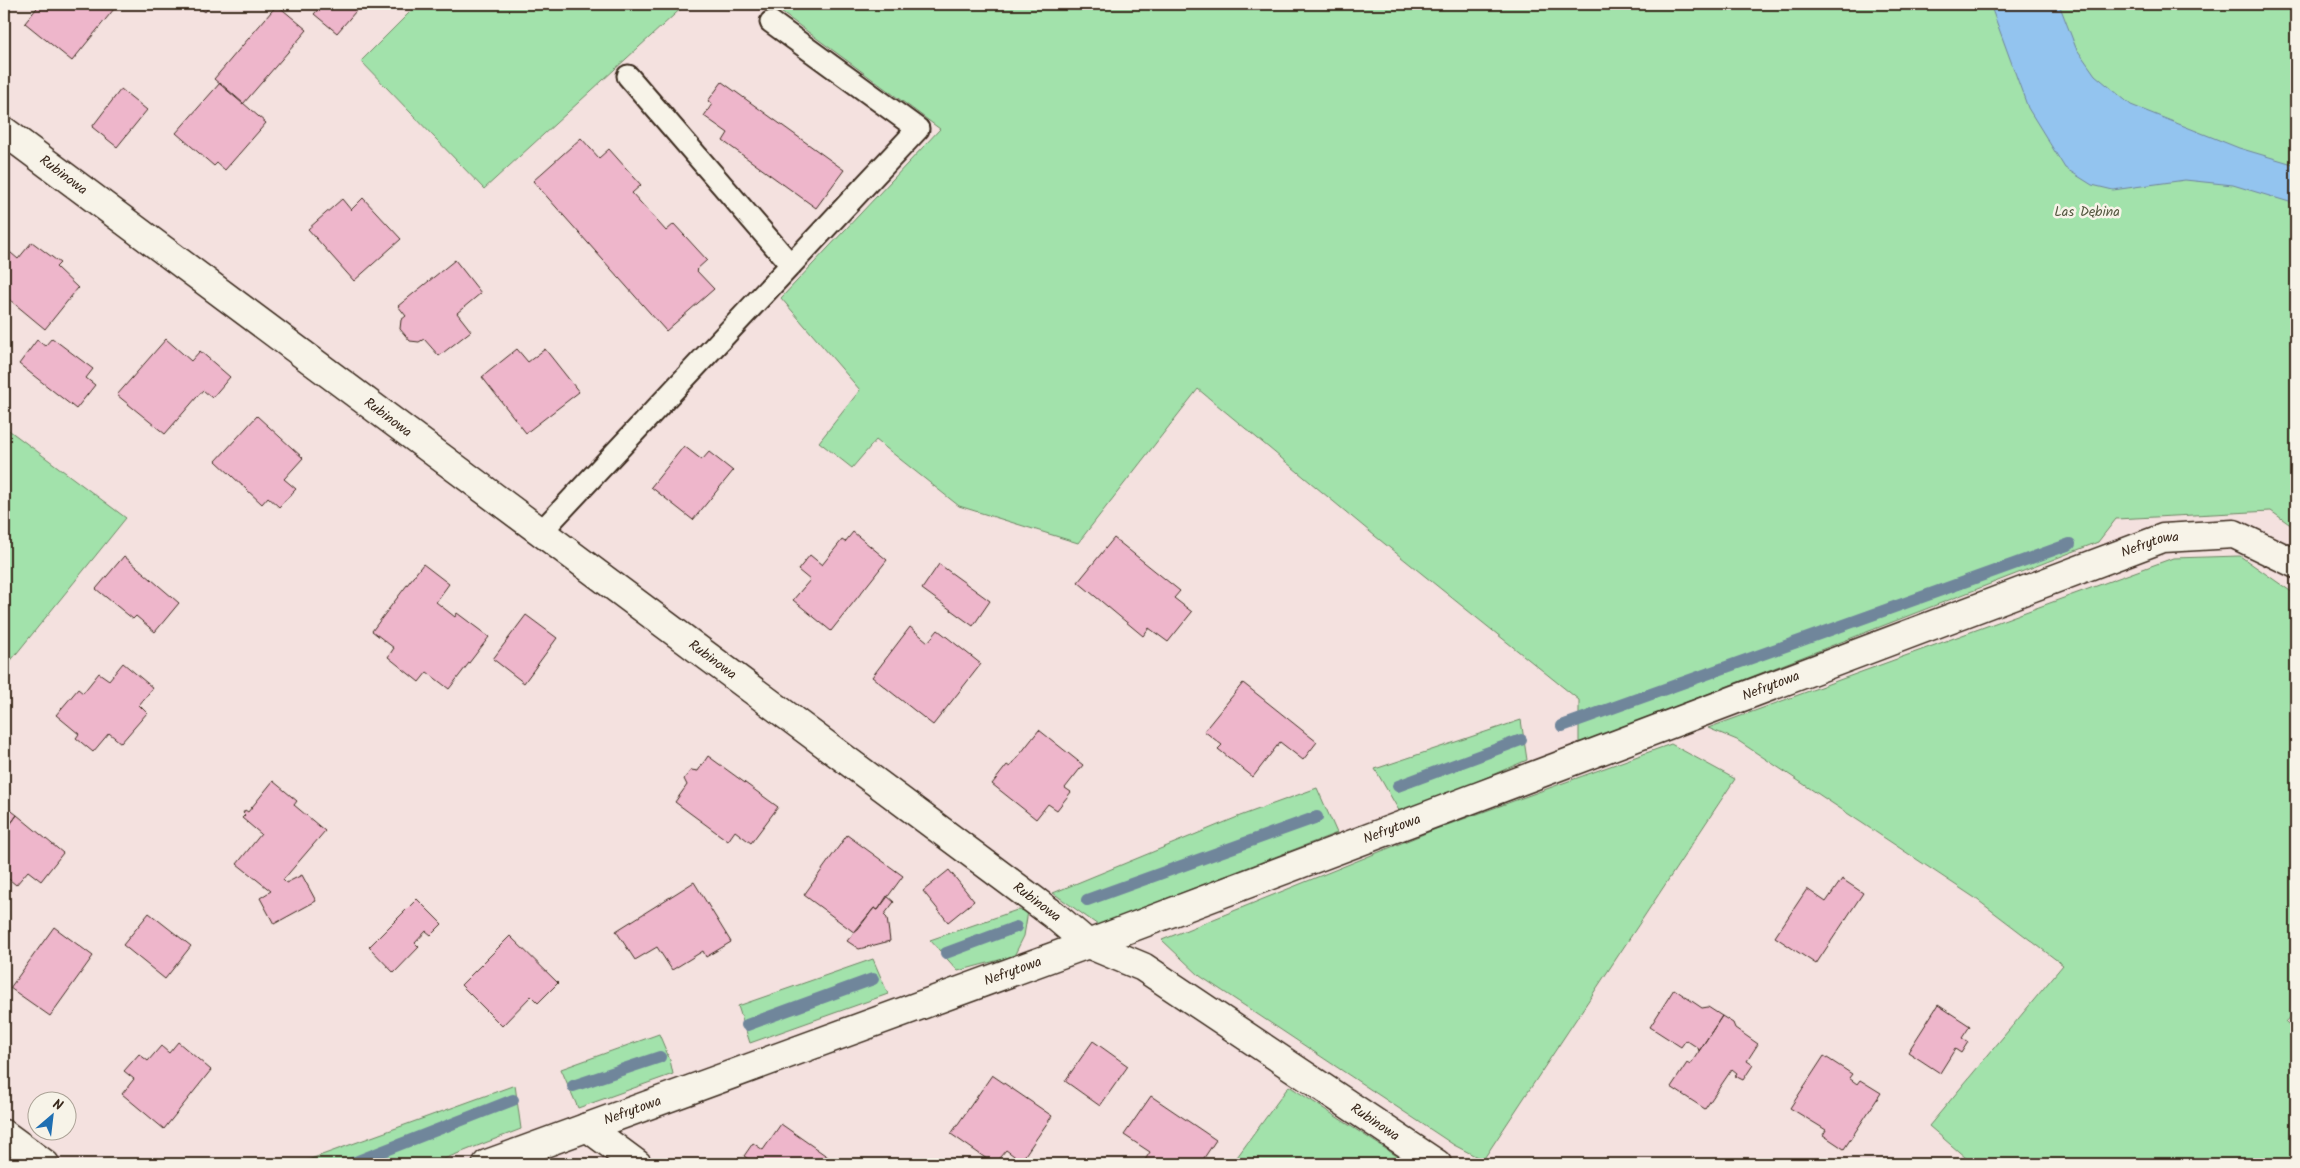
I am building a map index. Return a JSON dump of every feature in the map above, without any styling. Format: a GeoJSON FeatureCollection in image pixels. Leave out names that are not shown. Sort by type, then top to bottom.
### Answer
{"type":"FeatureCollection","features":[{"type":"Feature","properties":{"kind":"street","name":"Rubinowa"},"geometry":{"type":"LineString","coordinates":[[4,131],[1054,915],[1088,944],[1143,967],[1437,1164]]}},
{"type":"Feature","properties":{"kind":"street","name":"Nefrytowa"},"geometry":{"type":"LineString","coordinates":[[487,1164],[1088,944],[2163,538],[2234,534],[2296,564]]}},
{"type":"Feature","properties":{"kind":"street"},"geometry":{"type":"LineString","coordinates":[[587,1128],[638,1164]]}},
{"type":"Feature","properties":{"kind":"street"},"geometry":{"type":"LineString","coordinates":[[4,1134],[45,1164]]}},
{"type":"Feature","properties":{"kind":"lane"},"geometry":{"type":"LineString","coordinates":[[540,532],[918,130],[771,22]]}},
{"type":"Feature","properties":{"kind":"lane"},"geometry":{"type":"LineString","coordinates":[[628,76],[791,265]]}},
{"type":"Feature","properties":{"kind":"green space"},"geometry":{"type":"Polygon","coordinates":[[[418,4],[686,4],[484,189],[361,61],[418,4]]]}},
{"type":"Feature","properties":{"kind":"green space","name":"Las Dębina"},"geometry":{"type":"Polygon","coordinates":[[[770,4],[2296,4],[2296,529],[2271,511],[2116,519],[2098,542],[1579,744],[1579,700],[1375,536],[1198,389],[1078,543],[959,506],[876,440],[852,468],[819,442],[860,390],[781,298],[940,129],[770,4]]]}},
{"type":"Feature","properties":{"kind":"green space"},"geometry":{"type":"Polygon","coordinates":[[[6,428],[126,518],[4,669],[4,431],[6,428]]]}},
{"type":"Feature","properties":{"kind":"green space"},"geometry":{"type":"Polygon","coordinates":[[[2240,556],[2296,595],[2296,1011],[2286,1022],[2296,1032],[2296,1164],[1973,1164],[1929,1126],[2063,965],[1975,898],[1737,740],[1708,728],[2173,558],[2240,556]]]}},
{"type":"Feature","properties":{"kind":"green space"},"geometry":{"type":"Polygon","coordinates":[[[1521,720],[1527,760],[1401,814],[1375,769],[1521,720]]]}},
{"type":"Feature","properties":{"kind":"green space"},"geometry":{"type":"Polygon","coordinates":[[[1671,744],[1735,779],[1483,1160],[1454,1145],[1200,976],[1162,940],[1436,829],[1671,744]]]}},
{"type":"Feature","properties":{"kind":"green space"},"geometry":{"type":"Polygon","coordinates":[[[1317,788],[1337,833],[1098,925],[1053,893],[1240,816],[1317,788]]]}},
{"type":"Feature","properties":{"kind":"green space"},"geometry":{"type":"Polygon","coordinates":[[[1017,910],[1028,911],[1024,936],[1014,956],[958,971],[930,940],[1017,910]]]}},
{"type":"Feature","properties":{"kind":"green space"},"geometry":{"type":"Polygon","coordinates":[[[873,959],[888,994],[750,1043],[738,1006],[873,959]]]}},
{"type":"Feature","properties":{"kind":"green space"},"geometry":{"type":"Polygon","coordinates":[[[659,1034],[670,1060],[673,1074],[578,1108],[561,1069],[659,1034]]]}},
{"type":"Feature","properties":{"kind":"green space"},"geometry":{"type":"Polygon","coordinates":[[[515,1085],[521,1129],[431,1164],[297,1164],[515,1085]]]}},
{"type":"Feature","properties":{"kind":"green space"},"geometry":{"type":"Polygon","coordinates":[[[1289,1086],[1409,1164],[1232,1164],[1289,1086]]]}},
{"type":"Feature","properties":{"kind":"water"},"geometry":{"type":"Polygon","coordinates":[[[1990,4],[2059,4],[2076,48],[2095,75],[2131,105],[2239,148],[2296,165],[2296,204],[2233,185],[2185,180],[2113,190],[2092,185],[2065,168],[2028,108],[1990,4]]]}},
{"type":"Feature","properties":{"kind":"building"},"geometry":{"type":"Polygon","coordinates":[[[40,4],[107,4],[114,9],[72,61],[25,23],[40,4]]]}},
{"type":"Feature","properties":{"kind":"building"},"geometry":{"type":"Polygon","coordinates":[[[195,4],[211,4],[205,12],[195,4]]]}},
{"type":"Feature","properties":{"kind":"building"},"geometry":{"type":"Polygon","coordinates":[[[323,4],[362,4],[337,33],[314,14],[323,4]]]}},
{"type":"Feature","properties":{"kind":"building"},"geometry":{"type":"Polygon","coordinates":[[[277,5],[307,30],[243,104],[214,79],[277,5]]]}},
{"type":"Feature","properties":{"kind":"building"},"geometry":{"type":"Polygon","coordinates":[[[722,82],[844,170],[816,208],[723,141],[728,133],[704,116],[712,104],[708,101],[722,82]]]}},
{"type":"Feature","properties":{"kind":"building"},"geometry":{"type":"Polygon","coordinates":[[[220,83],[266,123],[225,170],[217,163],[214,166],[176,133],[220,83]]]}},
{"type":"Feature","properties":{"kind":"building"},"geometry":{"type":"Polygon","coordinates":[[[121,89],[147,110],[117,147],[92,127],[121,89]]]}},
{"type":"Feature","properties":{"kind":"building"},"geometry":{"type":"Polygon","coordinates":[[[581,138],[599,158],[609,149],[641,185],[632,193],[666,231],[674,224],[707,260],[696,270],[714,289],[666,331],[533,181],[581,138]]]}},
{"type":"Feature","properties":{"kind":"building"},"geometry":{"type":"Polygon","coordinates":[[[363,198],[401,239],[354,281],[308,229],[342,199],[351,210],[363,198]]]}},
{"type":"Feature","properties":{"kind":"building"},"geometry":{"type":"Polygon","coordinates":[[[32,242],[60,263],[56,267],[78,288],[45,329],[4,295],[4,247],[18,259],[32,242]]]}},
{"type":"Feature","properties":{"kind":"building"},"geometry":{"type":"Polygon","coordinates":[[[455,260],[481,293],[457,313],[471,331],[439,356],[424,339],[419,342],[410,341],[400,329],[401,320],[406,316],[398,306],[455,260]]]}},
{"type":"Feature","properties":{"kind":"building"},"geometry":{"type":"Polygon","coordinates":[[[52,338],[93,369],[86,378],[95,385],[76,409],[19,364],[37,340],[45,346],[52,338]]]}},
{"type":"Feature","properties":{"kind":"building"},"geometry":{"type":"Polygon","coordinates":[[[166,339],[191,361],[200,351],[230,377],[212,398],[203,390],[165,434],[117,395],[166,339]]]}},
{"type":"Feature","properties":{"kind":"building"},"geometry":{"type":"Polygon","coordinates":[[[517,349],[528,362],[545,349],[579,392],[526,433],[482,377],[517,349]]]}},
{"type":"Feature","properties":{"kind":"building"},"geometry":{"type":"Polygon","coordinates":[[[257,416],[303,458],[284,479],[296,489],[279,507],[268,497],[262,504],[216,461],[257,416]]]}},
{"type":"Feature","properties":{"kind":"building"},"geometry":{"type":"Polygon","coordinates":[[[684,446],[702,460],[709,452],[733,471],[693,520],[651,487],[684,446]]]}},
{"type":"Feature","properties":{"kind":"building"},"geometry":{"type":"Polygon","coordinates":[[[853,532],[887,560],[831,631],[793,600],[810,580],[798,570],[810,555],[822,565],[842,540],[845,542],[853,532]]]}},
{"type":"Feature","properties":{"kind":"building"},"geometry":{"type":"Polygon","coordinates":[[[1114,538],[1180,591],[1174,598],[1192,612],[1168,642],[1149,628],[1143,636],[1078,582],[1114,538]]]}},
{"type":"Feature","properties":{"kind":"building"},"geometry":{"type":"Polygon","coordinates":[[[124,556],[179,603],[155,632],[136,616],[133,619],[96,589],[124,556]]]}},
{"type":"Feature","properties":{"kind":"building"},"geometry":{"type":"Polygon","coordinates":[[[423,564],[449,584],[436,602],[455,617],[457,613],[489,637],[449,689],[427,672],[419,682],[388,657],[394,648],[372,631],[423,564]]]}},
{"type":"Feature","properties":{"kind":"building"},"geometry":{"type":"Polygon","coordinates":[[[939,564],[990,601],[973,626],[922,589],[939,564]]]}},
{"type":"Feature","properties":{"kind":"building"},"geometry":{"type":"Polygon","coordinates":[[[526,615],[557,638],[524,683],[493,659],[526,615]]]}},
{"type":"Feature","properties":{"kind":"building"},"geometry":{"type":"Polygon","coordinates":[[[910,627],[928,642],[938,630],[981,664],[933,725],[872,677],[910,627]]]}},
{"type":"Feature","properties":{"kind":"building"},"geometry":{"type":"Polygon","coordinates":[[[123,663],[153,688],[139,705],[147,713],[121,743],[109,733],[93,752],[76,738],[79,734],[56,715],[78,689],[83,693],[99,673],[109,680],[123,663]]]}},
{"type":"Feature","properties":{"kind":"building"},"geometry":{"type":"Polygon","coordinates":[[[1243,683],[1317,742],[1303,760],[1280,742],[1253,777],[1218,749],[1222,745],[1204,731],[1243,683]]]}},
{"type":"Feature","properties":{"kind":"building"},"geometry":{"type":"Polygon","coordinates":[[[1039,730],[1083,765],[1065,788],[1071,792],[1057,810],[1048,804],[1036,819],[992,784],[1007,765],[1010,767],[1039,730]]]}},
{"type":"Feature","properties":{"kind":"building"},"geometry":{"type":"Polygon","coordinates":[[[708,756],[778,807],[751,843],[735,831],[728,841],[675,802],[687,785],[684,779],[691,770],[698,771],[708,756]]]}},
{"type":"Feature","properties":{"kind":"building"},"geometry":{"type":"Polygon","coordinates":[[[273,781],[297,801],[294,805],[325,831],[283,880],[286,883],[302,875],[316,901],[274,924],[260,898],[271,891],[237,864],[261,834],[242,818],[245,815],[243,813],[245,810],[248,812],[273,781]]]}},
{"type":"Feature","properties":{"kind":"building"},"geometry":{"type":"Polygon","coordinates":[[[4,805],[17,815],[4,833],[4,805]]]}},
{"type":"Feature","properties":{"kind":"building"},"geometry":{"type":"Polygon","coordinates":[[[17,815],[63,853],[41,881],[28,871],[16,885],[4,875],[4,833],[17,815]]]}},
{"type":"Feature","properties":{"kind":"building"},"geometry":{"type":"Polygon","coordinates":[[[847,835],[903,876],[878,910],[874,908],[855,933],[804,895],[847,835]]]}},
{"type":"Feature","properties":{"kind":"building"},"geometry":{"type":"Polygon","coordinates":[[[949,870],[974,901],[948,922],[923,891],[949,870]]]}},
{"type":"Feature","properties":{"kind":"building"},"geometry":{"type":"Polygon","coordinates":[[[1842,879],[1863,893],[1816,964],[1775,937],[1807,889],[1826,902],[1842,879]]]}},
{"type":"Feature","properties":{"kind":"building"},"geometry":{"type":"Polygon","coordinates":[[[694,882],[731,942],[706,957],[703,951],[672,970],[657,947],[635,960],[616,931],[694,882]]]}},
{"type":"Feature","properties":{"kind":"building"},"geometry":{"type":"Polygon","coordinates":[[[887,896],[894,902],[884,915],[887,918],[890,941],[859,949],[847,941],[874,908],[878,910],[887,896]]]}},
{"type":"Feature","properties":{"kind":"building"},"geometry":{"type":"Polygon","coordinates":[[[417,899],[442,924],[431,935],[426,931],[415,943],[419,947],[394,973],[369,947],[417,899]]]}},
{"type":"Feature","properties":{"kind":"building"},"geometry":{"type":"Polygon","coordinates":[[[149,913],[191,946],[165,979],[123,945],[149,913]]]}},
{"type":"Feature","properties":{"kind":"building"},"geometry":{"type":"Polygon","coordinates":[[[54,927],[93,956],[50,1016],[10,988],[54,927]]]}},
{"type":"Feature","properties":{"kind":"building"},"geometry":{"type":"Polygon","coordinates":[[[510,936],[558,983],[538,1003],[531,996],[502,1026],[461,985],[510,936]]]}},
{"type":"Feature","properties":{"kind":"building"},"geometry":{"type":"Polygon","coordinates":[[[1674,989],[1702,1008],[1708,1007],[1722,1016],[1699,1051],[1698,1048],[1686,1040],[1681,1047],[1650,1027],[1674,989]]]}},
{"type":"Feature","properties":{"kind":"building"},"geometry":{"type":"Polygon","coordinates":[[[1938,1005],[1970,1026],[1962,1038],[1968,1042],[1961,1053],[1955,1049],[1940,1073],[1908,1052],[1938,1005]]]}},
{"type":"Feature","properties":{"kind":"building"},"geometry":{"type":"Polygon","coordinates":[[[1722,1016],[1758,1044],[1747,1061],[1753,1065],[1743,1080],[1735,1076],[1737,1073],[1732,1069],[1705,1109],[1671,1087],[1687,1063],[1690,1065],[1722,1016]]]}},
{"type":"Feature","properties":{"kind":"building"},"geometry":{"type":"Polygon","coordinates":[[[1093,1041],[1128,1066],[1100,1106],[1065,1081],[1093,1041]]]}},
{"type":"Feature","properties":{"kind":"building"},"geometry":{"type":"Polygon","coordinates":[[[178,1042],[211,1070],[164,1129],[122,1094],[134,1079],[124,1071],[139,1054],[148,1061],[161,1046],[169,1053],[178,1042]]]}},
{"type":"Feature","properties":{"kind":"building"},"geometry":{"type":"Polygon","coordinates":[[[1824,1056],[1852,1074],[1849,1078],[1857,1084],[1860,1080],[1881,1093],[1844,1149],[1823,1135],[1826,1130],[1790,1108],[1824,1056]]]}},
{"type":"Feature","properties":{"kind":"building"},"geometry":{"type":"Polygon","coordinates":[[[992,1075],[1052,1116],[1021,1161],[1006,1150],[994,1164],[951,1134],[992,1075]]]}},
{"type":"Feature","properties":{"kind":"building"},"geometry":{"type":"Polygon","coordinates":[[[1151,1096],[1216,1140],[1200,1164],[1151,1164],[1145,1160],[1150,1152],[1124,1135],[1151,1096]]]}},
{"type":"Feature","properties":{"kind":"building"},"geometry":{"type":"Polygon","coordinates":[[[781,1124],[828,1157],[823,1164],[752,1164],[754,1163],[744,1156],[753,1143],[763,1150],[781,1124]]]}},
{"type":"Feature","properties":{"kind":"waterway"},"geometry":{"type":"LineString","coordinates":[[1562,726],[2070,544]]}},
{"type":"Feature","properties":{"kind":"waterway"},"geometry":{"type":"LineString","coordinates":[[1398,786],[1521,740]]}},
{"type":"Feature","properties":{"kind":"waterway"},"geometry":{"type":"LineString","coordinates":[[1087,900],[1317,817]]}},
{"type":"Feature","properties":{"kind":"waterway"},"geometry":{"type":"LineString","coordinates":[[946,953],[1016,927]]}},
{"type":"Feature","properties":{"kind":"waterway"},"geometry":{"type":"LineString","coordinates":[[747,1025],[873,979]]}},
{"type":"Feature","properties":{"kind":"waterway"},"geometry":{"type":"LineString","coordinates":[[573,1086],[660,1057]]}},
{"type":"Feature","properties":{"kind":"waterway"},"geometry":{"type":"LineString","coordinates":[[350,1164],[513,1100]]}}]}
